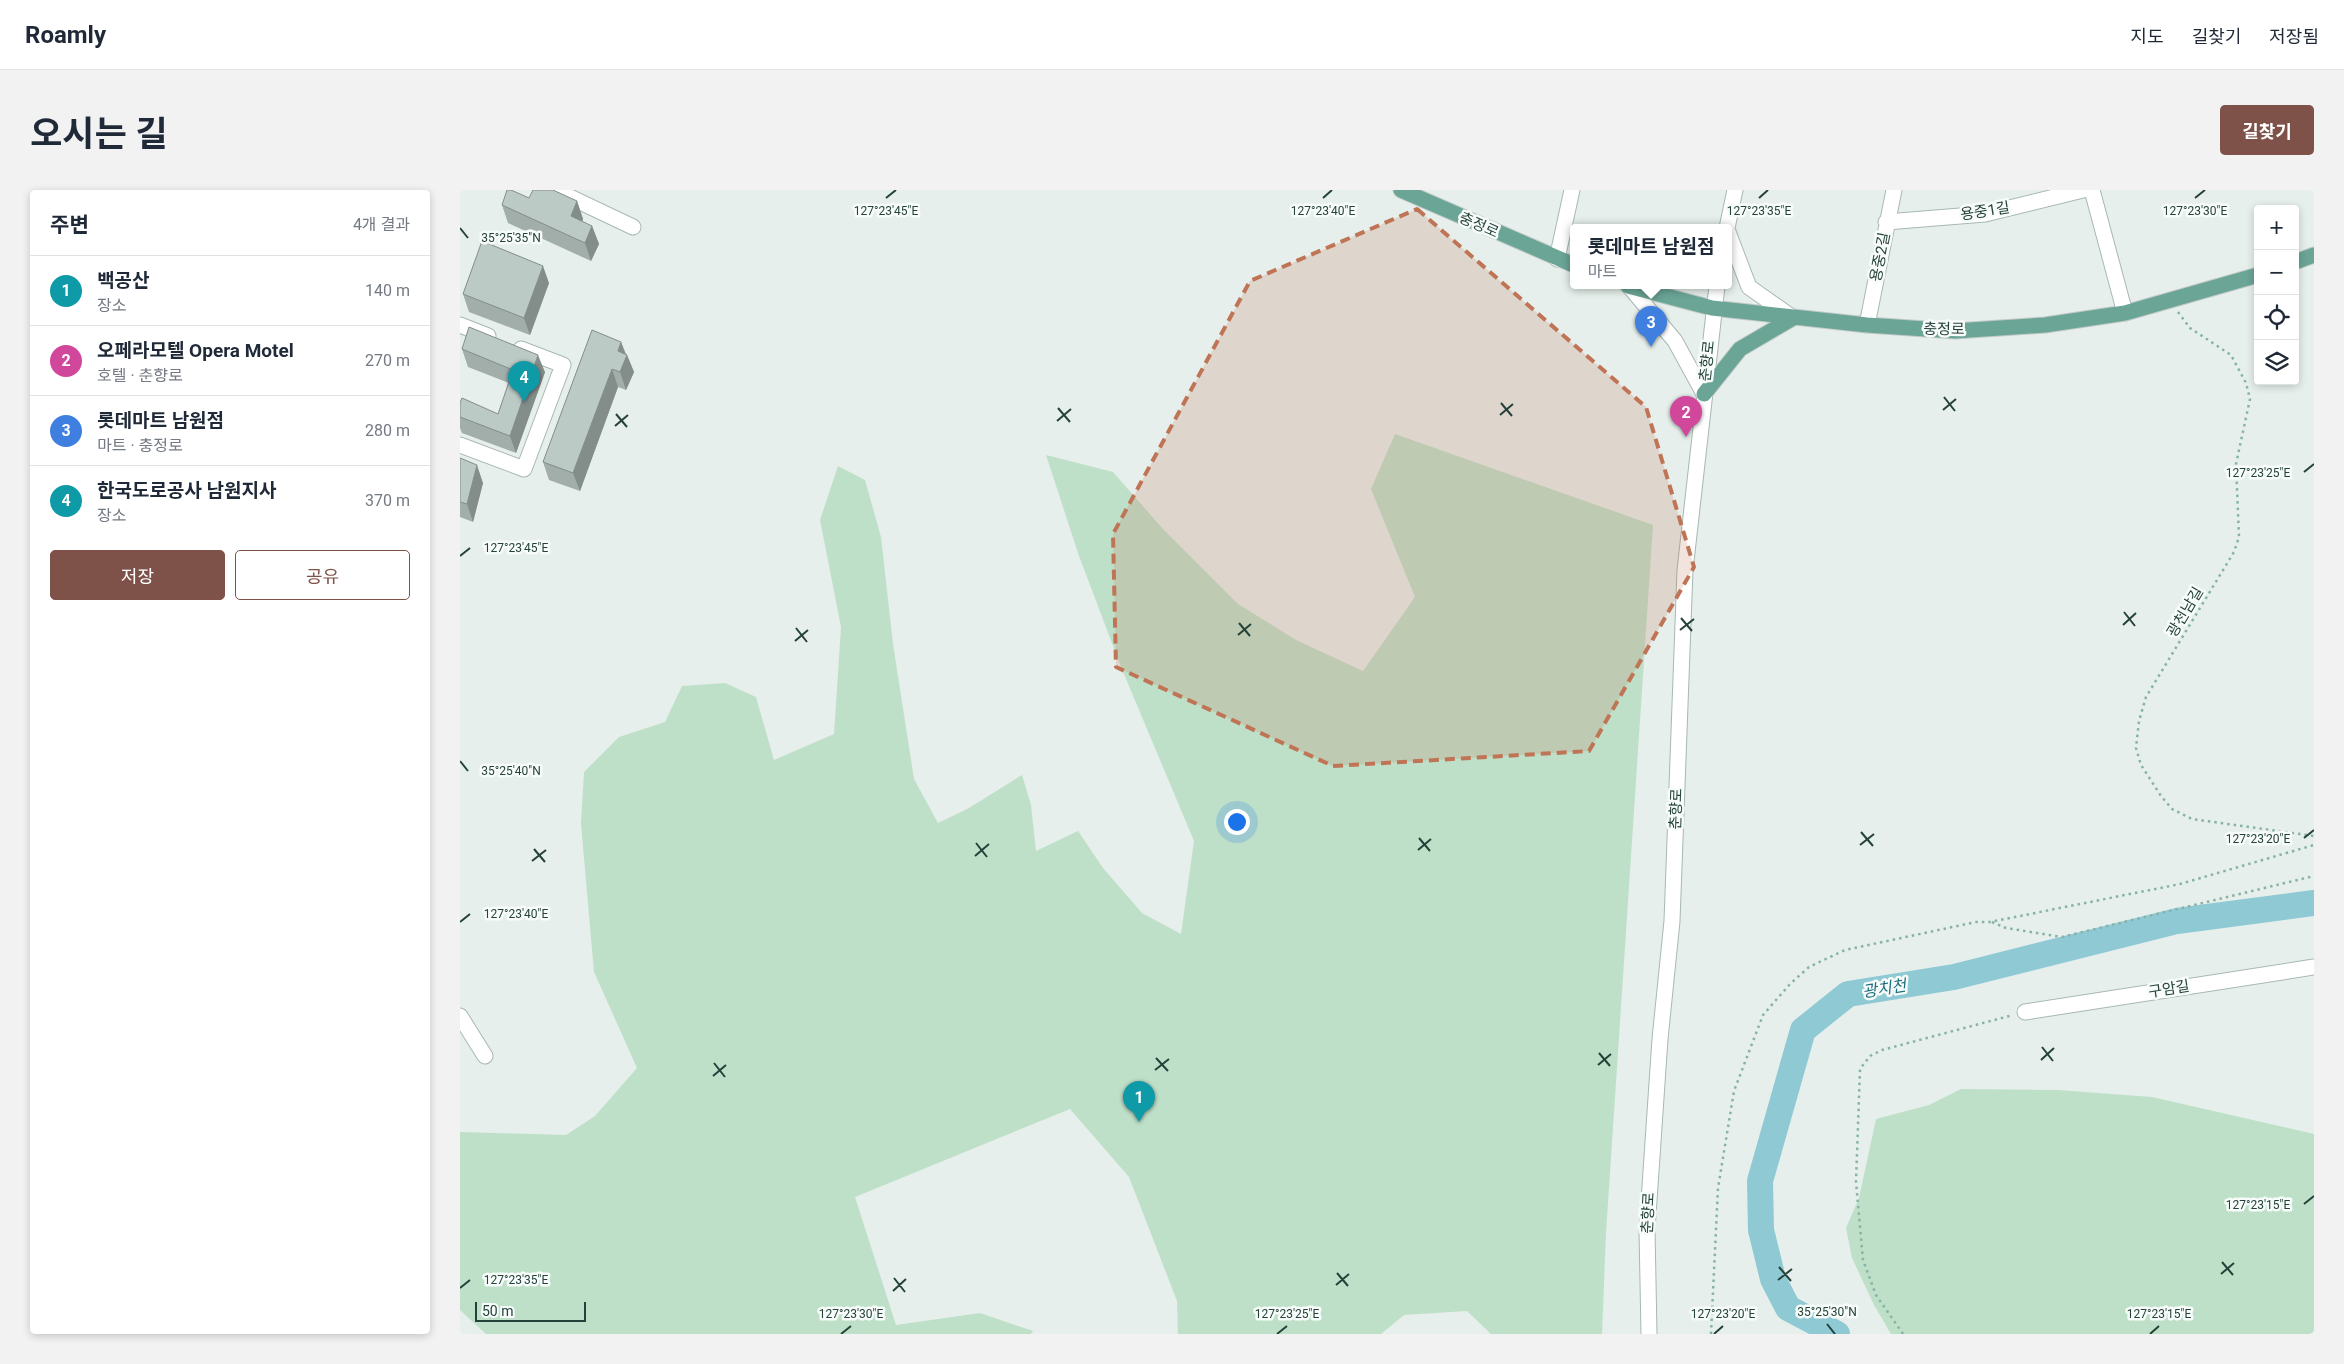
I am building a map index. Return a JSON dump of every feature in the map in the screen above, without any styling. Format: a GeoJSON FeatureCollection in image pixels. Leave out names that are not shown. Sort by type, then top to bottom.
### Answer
{"type":"FeatureCollection","features":[{"type":"Feature","properties":{"kind":"main road","name":"충정로"},"geometry":{"type":"LineString","coordinates":[[1401,190],[1570,264]]}},
{"type":"Feature","properties":{"kind":"main road"},"geometry":{"type":"LineString","coordinates":[[2299,261],[2314,255]]}},
{"type":"Feature","properties":{"kind":"main road","name":"충정로"},"geometry":{"type":"LineString","coordinates":[[1640,289],[1712,308],[1793,318],[1955,331],[2045,326],[2125,313],[2254,276]]}},
{"type":"Feature","properties":{"kind":"main road"},"geometry":{"type":"LineString","coordinates":[[1704,394],[1740,349],[1793,318]]}},
{"type":"Feature","properties":{"kind":"street"},"geometry":{"type":"LineString","coordinates":[[555,190],[633,227]]}},
{"type":"Feature","properties":{"kind":"street"},"geometry":{"type":"LineString","coordinates":[[1558,259],[1572,190]]}},
{"type":"Feature","properties":{"kind":"street"},"geometry":{"type":"LineString","coordinates":[[1728,224],[1735,190]]}},
{"type":"Feature","properties":{"kind":"street","name":"용중2길"},"geometry":{"type":"LineString","coordinates":[[1867,325],[1886,222],[1894,190]]}},
{"type":"Feature","properties":{"kind":"street","name":"용중1길"},"geometry":{"type":"LineString","coordinates":[[1886,222],[1986,214],[2083,190]]}},
{"type":"Feature","properties":{"kind":"street"},"geometry":{"type":"LineString","coordinates":[[2092,190],[2125,313]]}},
{"type":"Feature","properties":{"kind":"street"},"geometry":{"type":"LineString","coordinates":[[1732,242],[1749,287],[1793,318]]}},
{"type":"Feature","properties":{"kind":"street"},"geometry":{"type":"LineString","coordinates":[[1632,289],[1675,341],[1704,394]]}},
{"type":"Feature","properties":{"kind":"street","name":"춘향로"},"geometry":{"type":"LineString","coordinates":[[1649,1334],[1646,1230],[1660,1039],[1672,921],[1685,570],[1715,289]]}},
{"type":"Feature","properties":{"kind":"street"},"geometry":{"type":"LineString","coordinates":[[460,325],[563,365],[524,469],[460,445]]}},
{"type":"Feature","properties":{"kind":"street","name":"구암길"},"geometry":{"type":"LineString","coordinates":[[2025,1012],[2314,967]]}},
{"type":"Feature","properties":{"kind":"street"},"geometry":{"type":"LineString","coordinates":[[460,1016],[485,1056]]}},
{"type":"Feature","properties":{"kind":"path","name":"광천남길"},"geometry":{"type":"LineString","coordinates":[[2171,301],[2190,328],[2231,355],[2246,383],[2250,399],[2236,464],[2239,537],[2234,552],[2146,697],[2139,721],[2136,748],[2142,765],[2161,796],[2172,809],[2192,819],[2314,836]]}},
{"type":"Feature","properties":{"kind":"path"},"geometry":{"type":"LineString","coordinates":[[1711,1334],[1718,1188],[1734,1090],[1763,1015],[1790,984],[1809,968],[1845,950],[1976,922],[1990,922],[2180,884],[2314,845]]}},
{"type":"Feature","properties":{"kind":"path"},"geometry":{"type":"LineString","coordinates":[[1990,922],[2006,928],[2062,937],[2314,876]]}},
{"type":"Feature","properties":{"kind":"path"},"geometry":{"type":"LineString","coordinates":[[1903,1334],[1876,1295],[1863,1260],[1856,1182],[1860,1069],[1870,1056],[1882,1050],[2025,1012]]}},
{"type":"Feature","properties":{"kind":"highlighted area"},"geometry":{"type":"Polygon","coordinates":[[[1417,209],[1646,407],[1694,567],[1589,751],[1333,766],[1116,667],[1113,534],[1250,281],[1417,209]]]}},
{"type":"Feature","properties":{"kind":"green space"},"geometry":{"type":"Polygon","coordinates":[[[1395,434],[1653,525],[1606,1233],[1602,1334],[1491,1334],[1467,1311],[1404,1315],[1381,1334],[1178,1334],[1177,1301],[1129,1177],[1070,1109],[855,1197],[896,1325],[980,1313],[1033,1331],[1031,1334],[486,1334],[460,1310],[460,1132],[566,1135],[595,1116],[637,1068],[594,972],[581,824],[584,772],[619,737],[665,722],[682,686],[725,683],[756,697],[774,760],[834,734],[841,627],[820,520],[838,466],[865,480],[881,537],[893,644],[914,779],[938,823],[969,808],[1022,775],[1031,805],[1036,851],[1078,831],[1103,868],[1142,913],[1181,934],[1194,841],[1121,667],[1079,556],[1046,455],[1113,472],[1163,529],[1238,604],[1296,640],[1363,671],[1415,597],[1371,489],[1395,434]]]}},
{"type":"Feature","properties":{"kind":"green space"},"geometry":{"type":"Polygon","coordinates":[[[1961,1089],[2058,1090],[2152,1097],[2314,1134],[2314,1334],[1891,1334],[1874,1305],[1852,1258],[1846,1228],[1859,1198],[1876,1119],[1929,1105],[1961,1089]]]}},
{"type":"Feature","properties":{"kind":"building"},"geometry":{"type":"Polygon","coordinates":[[[507,190],[529,198],[533,190],[553,190],[577,201],[571,216],[592,226],[585,243],[502,205],[507,190]]]}},
{"type":"Feature","properties":{"kind":"building"},"geometry":{"type":"Polygon","coordinates":[[[482,241],[543,266],[524,318],[463,294],[482,241]]]}},
{"type":"Feature","properties":{"kind":"building"},"geometry":{"type":"Polygon","coordinates":[[[469,327],[538,355],[510,436],[460,417],[462,398],[498,414],[513,370],[462,349],[469,327]]]}},
{"type":"Feature","properties":{"kind":"building"},"geometry":{"type":"Polygon","coordinates":[[[592,330],[621,342],[618,351],[627,355],[620,372],[612,369],[573,473],[543,462],[592,330]]]}},
{"type":"Feature","properties":{"kind":"building"},"geometry":{"type":"Polygon","coordinates":[[[460,458],[477,465],[467,504],[460,502],[460,458]]]}},
{"type":"Feature","properties":{"kind":"waterway","name":"광치천"},"geometry":{"type":"LineString","coordinates":[[1837,1334],[1788,1308],[1773,1279],[1761,1230],[1760,1181],[1803,1030],[1848,994],[1954,977],[2177,921],[2314,903]]}},
{"type":"Feature","properties":{"kind":"place","name":"롯데마트 남원점"},"geometry":{"type":"Point","coordinates":[1651,347]}},
{"type":"Feature","properties":{"kind":"place","name":"한국도로공사 남원지사"},"geometry":{"type":"Point","coordinates":[524,402]}},
{"type":"Feature","properties":{"kind":"place","name":"오페라모텔 Opera Motel"},"geometry":{"type":"Point","coordinates":[1686,437]}},
{"type":"Feature","properties":{"kind":"place","name":"백공산"},"geometry":{"type":"Point","coordinates":[1139,1122]}}]}
